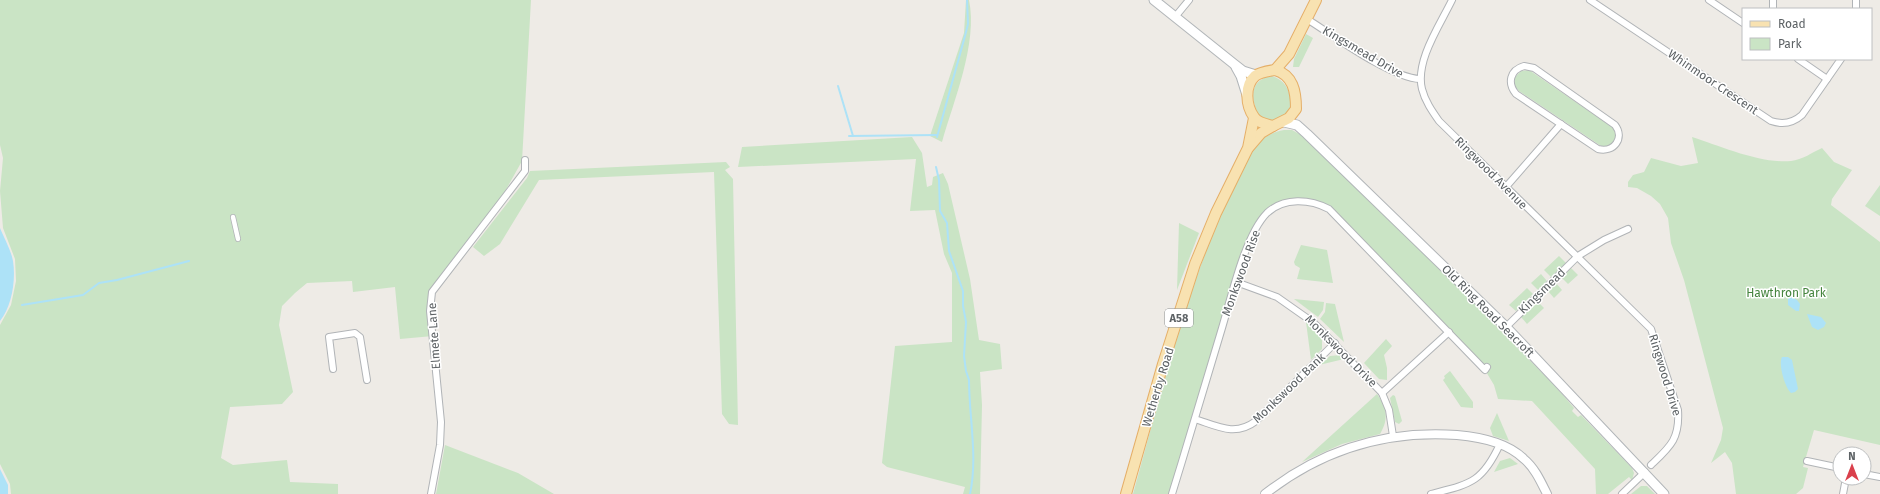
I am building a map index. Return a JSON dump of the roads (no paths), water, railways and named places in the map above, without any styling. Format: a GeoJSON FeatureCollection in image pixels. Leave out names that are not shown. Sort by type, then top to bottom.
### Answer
{"type":"FeatureCollection","features":[{"type":"Feature","properties":{"kind":"main road"},"geometry":{"type":"LineString","coordinates":[[1154,0],[1243,71],[1256,75],[1275,70],[1282,72],[1289,78]]}},
{"type":"Feature","properties":{"kind":"main road"},"geometry":{"type":"LineString","coordinates":[[1275,70],[1289,54],[1316,0]]}},
{"type":"Feature","properties":{"kind":"main road"},"geometry":{"type":"LineString","coordinates":[[1289,54],[1289,78],[1295,92],[1296,109]]}},
{"type":"Feature","properties":{"kind":"main road"},"geometry":{"type":"LineString","coordinates":[[1234,64],[1241,76],[1247,95]]}},
{"type":"Feature","properties":{"kind":"main road"},"geometry":{"type":"LineString","coordinates":[[1247,95],[1249,85],[1256,75]]}},
{"type":"Feature","properties":{"kind":"main road","name":"A58"},"geometry":{"type":"LineString","coordinates":[[1247,95],[1250,109],[1254,118],[1248,148]]}},
{"type":"Feature","properties":{"kind":"main road","name":"A58"},"geometry":{"type":"LineString","coordinates":[[1248,148],[1261,133],[1284,122],[1296,109]]}},
{"type":"Feature","properties":{"kind":"main road","name":"Old Ring Road Seacroft"},"geometry":{"type":"LineString","coordinates":[[1296,109],[1307,134]]}},
{"type":"Feature","properties":{"kind":"main road"},"geometry":{"type":"LineString","coordinates":[[1254,118],[1262,123],[1273,126]]}},
{"type":"Feature","properties":{"kind":"main road","name":"Old Ring Road Seacroft"},"geometry":{"type":"LineString","coordinates":[[1284,122],[1297,125],[1307,134],[1506,327],[1648,469],[1664,494]]}},
{"type":"Feature","properties":{"kind":"main road","name":"Wetherby Road"},"geometry":{"type":"LineString","coordinates":[[1126,494],[1163,364],[1195,264],[1216,213],[1248,148]]}},
{"type":"Feature","properties":{"kind":"street"},"geometry":{"type":"LineString","coordinates":[[1175,17],[1189,0]]}},
{"type":"Feature","properties":{"kind":"street"},"geometry":{"type":"LineString","coordinates":[[1420,79],[1424,59],[1452,0]]}},
{"type":"Feature","properties":{"kind":"street","name":"Whinmoor Crescent"},"geometry":{"type":"LineString","coordinates":[[1590,0],[1771,121],[1782,123],[1798,119],[1840,60]]}},
{"type":"Feature","properties":{"kind":"street"},"geometry":{"type":"LineString","coordinates":[[1709,0],[1742,22]]}},
{"type":"Feature","properties":{"kind":"street","name":"Kingsmead Drive"},"geometry":{"type":"LineString","coordinates":[[1307,19],[1391,70],[1420,79]]}},
{"type":"Feature","properties":{"kind":"street"},"geometry":{"type":"LineString","coordinates":[[1799,60],[1827,79]]}},
{"type":"Feature","properties":{"kind":"street"},"geometry":{"type":"LineString","coordinates":[[1524,66],[1534,68],[1615,125],[1618,129],[1619,139],[1617,144],[1609,150],[1598,149],[1561,124],[1513,90],[1510,80],[1515,70],[1524,66]]}},
{"type":"Feature","properties":{"kind":"street","name":"Ringwood Avenue"},"geometry":{"type":"LineString","coordinates":[[1420,79],[1424,96],[1439,121],[1505,188],[1578,256]]}},
{"type":"Feature","properties":{"kind":"street"},"geometry":{"type":"LineString","coordinates":[[1505,188],[1561,124]]}},
{"type":"Feature","properties":{"kind":"street","name":"Elmete Lane"},"geometry":{"type":"LineString","coordinates":[[431,494],[440,445],[440,422],[430,310],[432,292],[525,171],[525,160]]}},
{"type":"Feature","properties":{"kind":"street","name":"Monkswood Rise"},"geometry":{"type":"LineString","coordinates":[[1172,494],[1236,282],[1252,237],[1259,222],[1268,213],[1289,202],[1301,200],[1314,202],[1329,209],[1340,218],[1485,370],[1488,367]]}},
{"type":"Feature","properties":{"kind":"street"},"geometry":{"type":"LineString","coordinates":[[233,217],[238,239]]}},
{"type":"Feature","properties":{"kind":"street","name":"Kingsmead"},"geometry":{"type":"LineString","coordinates":[[1506,327],[1578,256],[1604,240],[1628,229]]}},
{"type":"Feature","properties":{"kind":"street","name":"Ringwood Drive"},"geometry":{"type":"LineString","coordinates":[[1578,256],[1651,329],[1678,410],[1679,424],[1671,447],[1622,494]]}},
{"type":"Feature","properties":{"kind":"street","name":"Monkswood Drive"},"geometry":{"type":"LineString","coordinates":[[1236,282],[1265,292],[1288,304],[1310,319],[1382,393],[1389,410],[1393,436]]}},
{"type":"Feature","properties":{"kind":"street"},"geometry":{"type":"LineString","coordinates":[[1382,393],[1448,332]]}},
{"type":"Feature","properties":{"kind":"street"},"geometry":{"type":"LineString","coordinates":[[333,369],[329,337],[355,333],[360,337],[367,380]]}},
{"type":"Feature","properties":{"kind":"street","name":"Monkswood Bank"},"geometry":{"type":"LineString","coordinates":[[1195,419],[1227,429],[1237,430],[1247,428],[1256,421],[1334,343]]}},
{"type":"Feature","properties":{"kind":"street"},"geometry":{"type":"LineString","coordinates":[[1265,494],[1298,470],[1328,455],[1367,442],[1393,436],[1418,434],[1469,436],[1500,444],[1524,459],[1536,473],[1547,494]]}},
{"type":"Feature","properties":{"kind":"street"},"geometry":{"type":"LineString","coordinates":[[1431,494],[1466,485],[1475,480],[1488,468],[1500,444]]}},
{"type":"Feature","properties":{"kind":"street"},"geometry":{"type":"LineString","coordinates":[[1807,461],[1832,466]]}},
{"type":"Feature","properties":{"kind":"water"},"geometry":{"type":"Polygon","coordinates":[[[0,228],[12,257],[14,276],[8,308],[0,321],[0,228]]]}},
{"type":"Feature","properties":{"kind":"water"},"geometry":{"type":"Polygon","coordinates":[[[1788,295],[1797,300],[1800,304],[1799,311],[1796,311],[1788,305],[1788,295]]]}},
{"type":"Feature","properties":{"kind":"water"},"geometry":{"type":"Polygon","coordinates":[[[1807,314],[1821,317],[1826,323],[1824,327],[1818,330],[1812,327],[1807,314]]]}},
{"type":"Feature","properties":{"kind":"water"},"geometry":{"type":"Polygon","coordinates":[[[1782,357],[1788,357],[1792,360],[1798,389],[1795,392],[1791,393],[1784,381],[1781,365],[1782,357]]]}},
{"type":"Feature","properties":{"kind":"water"},"geometry":{"type":"Polygon","coordinates":[[[0,469],[8,485],[8,494],[0,494],[0,469]]]}},
{"type":"Feature","properties":{"kind":"waterway"},"geometry":{"type":"LineString","coordinates":[[937,137],[968,24],[967,0]]}},
{"type":"Feature","properties":{"kind":"waterway"},"geometry":{"type":"LineString","coordinates":[[838,86],[853,136]]}},
{"type":"Feature","properties":{"kind":"waterway"},"geometry":{"type":"LineString","coordinates":[[849,136],[937,135]]}},
{"type":"Feature","properties":{"kind":"waterway"},"geometry":{"type":"LineString","coordinates":[[936,167],[939,180],[940,211],[947,223],[949,251],[963,291],[963,306],[966,322],[964,356],[969,380],[973,451],[970,494]]}},
{"type":"Feature","properties":{"kind":"waterway"},"geometry":{"type":"LineString","coordinates":[[22,305],[83,295],[99,283],[117,280],[189,261]]}},
{"type":"Feature","properties":{"kind":"park label","name":"Hawthron Park"},"geometry":{"type":"Point","coordinates":[1786,293]}}]}
